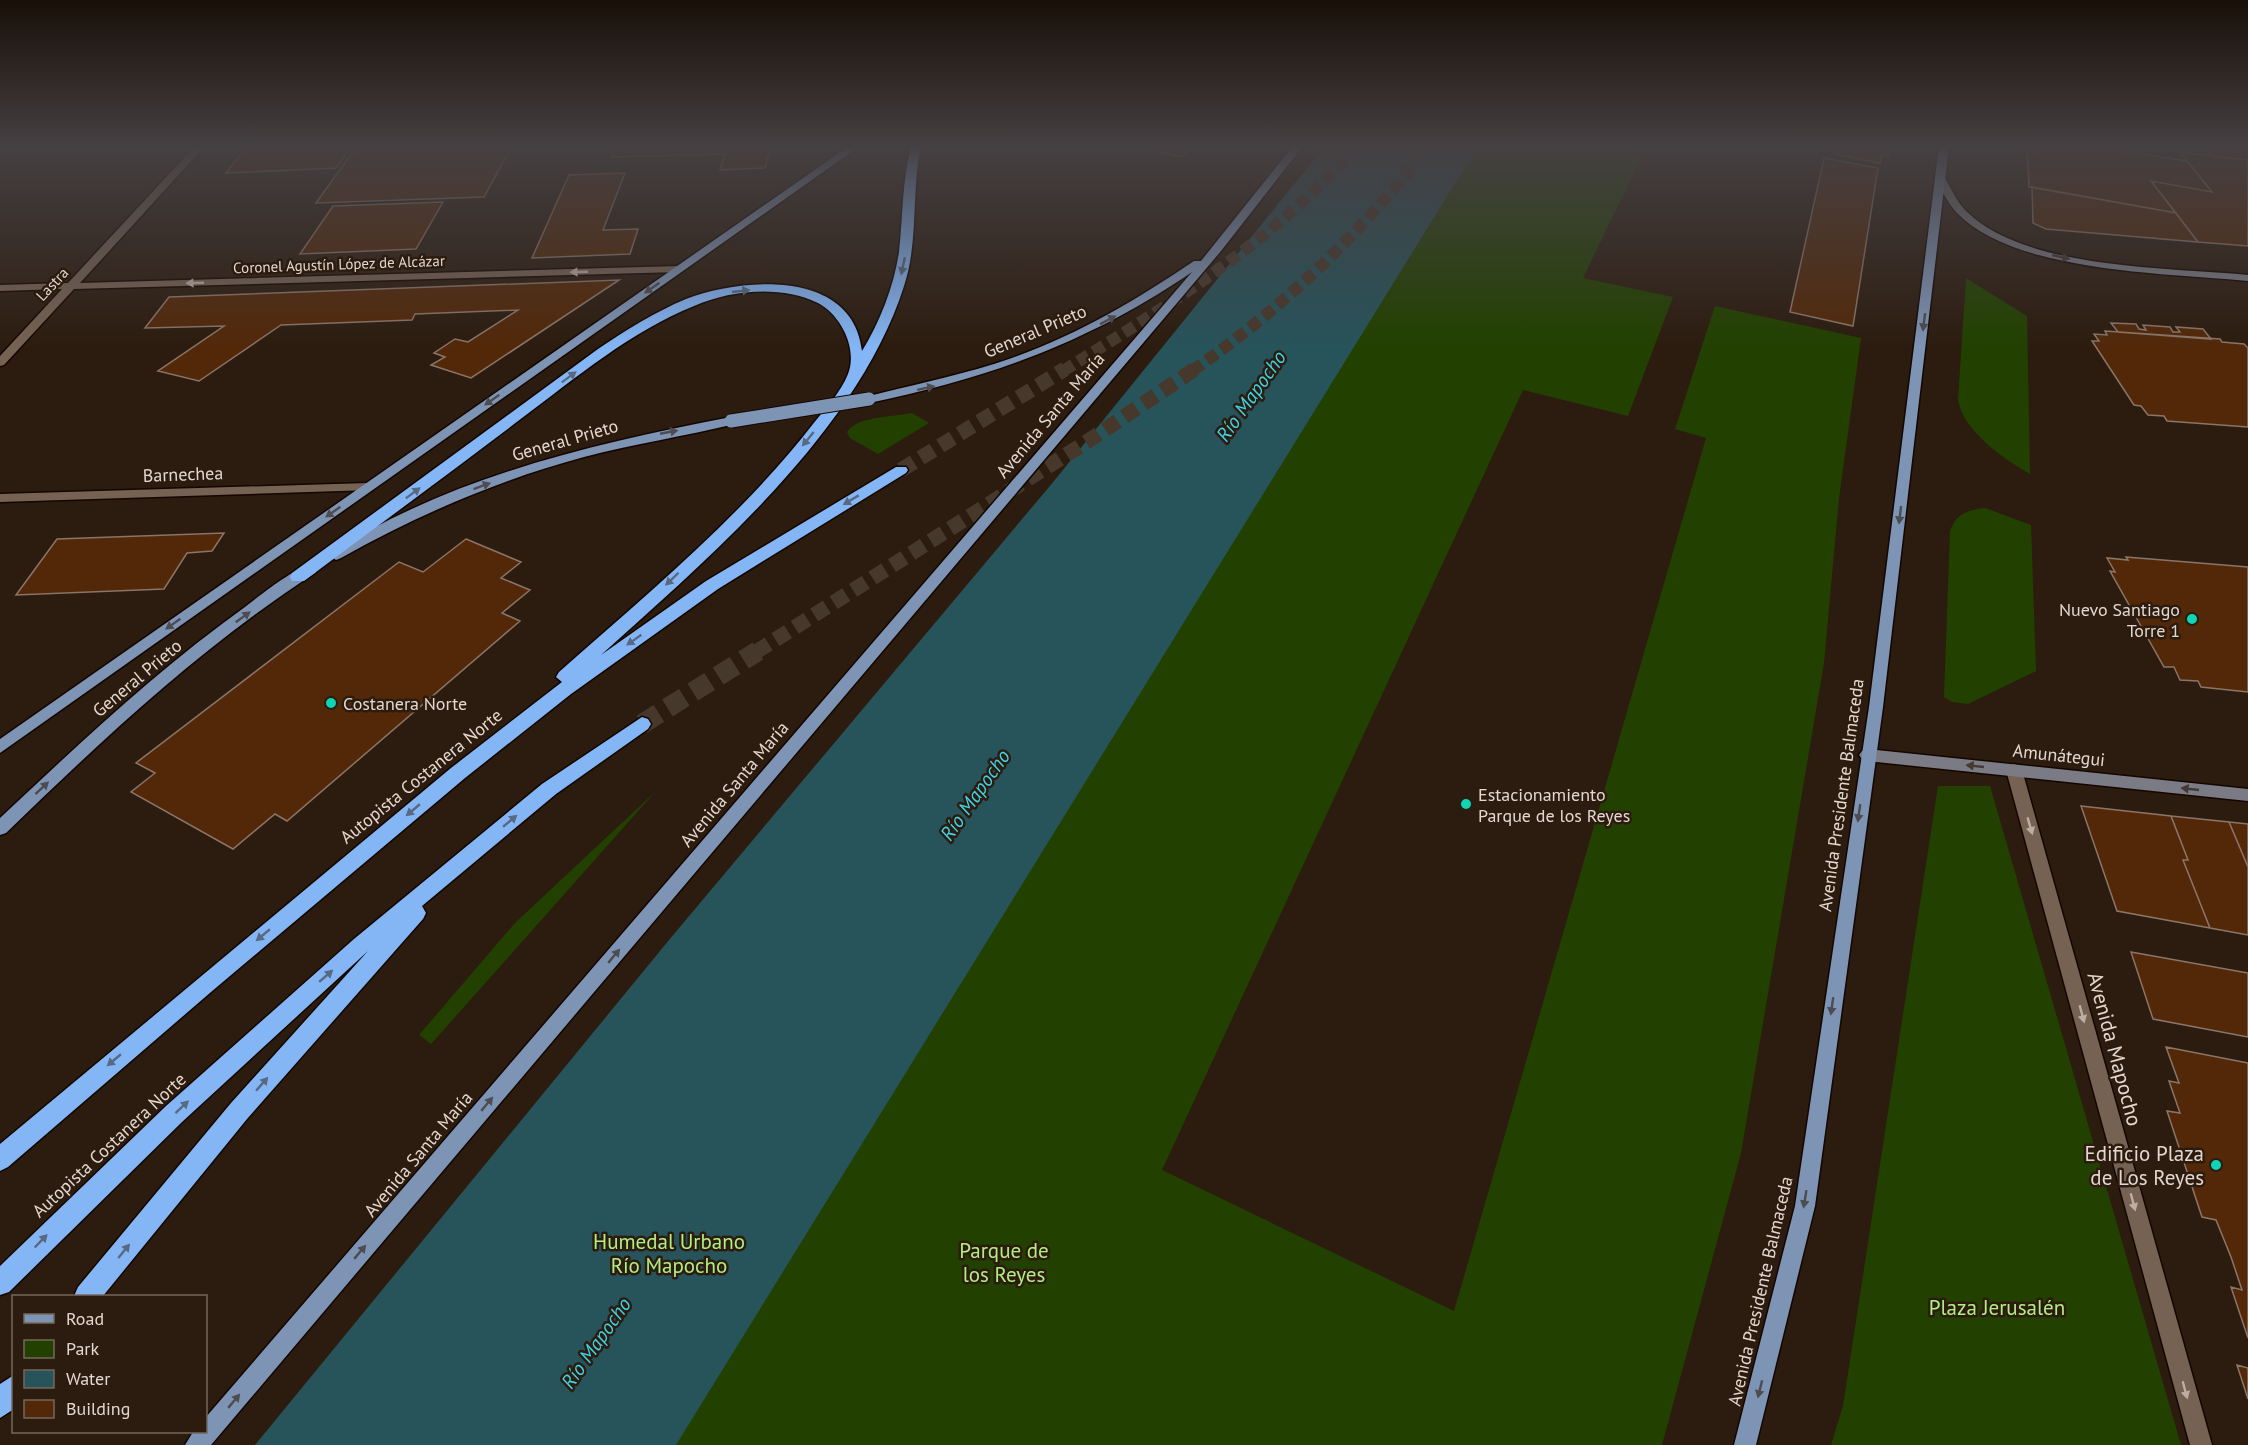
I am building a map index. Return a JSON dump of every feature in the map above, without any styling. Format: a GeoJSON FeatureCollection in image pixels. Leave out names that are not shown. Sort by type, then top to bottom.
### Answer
{"type":"FeatureCollection","features":[{"type":"Feature","properties":{"kind":"highway"},"geometry":{"type":"LineString","coordinates":[[458,773],[648,602],[741,512],[807,440],[856,375],[885,320],[905,259],[908,213]]}},
{"type":"Feature","properties":{"kind":"highway"},"geometry":{"type":"LineString","coordinates":[[298,577],[629,333],[692,302],[725,292],[765,289],[797,292],[825,300],[843,314],[852,327],[857,357],[856,375]]}},
{"type":"Feature","properties":{"kind":"highway","name":"Autopista Costanera Norte"},"geometry":{"type":"LineString","coordinates":[[0,1159],[148,1031],[458,773],[565,689],[712,585],[901,470]]}},
{"type":"Feature","properties":{"kind":"highway","name":"Autopista Costanera Norte"},"geometry":{"type":"LineString","coordinates":[[0,1283],[61,1221],[291,1006],[549,789],[642,724]]}},
{"type":"Feature","properties":{"kind":"highway"},"geometry":{"type":"LineString","coordinates":[[88,1295],[239,1111],[331,1005],[465,858]]}},
{"type":"Feature","properties":{"kind":"highway"},"geometry":{"type":"LineString","coordinates":[[0,1405],[12,1390]]}},
{"type":"Feature","properties":{"kind":"main road","name":"General Prieto"},"geometry":{"type":"LineString","coordinates":[[0,747],[759,213]]}},
{"type":"Feature","properties":{"kind":"main road","name":"Avenida Santa María"},"geometry":{"type":"LineString","coordinates":[[207,1432],[1245,213]]}},
{"type":"Feature","properties":{"kind":"main road","name":"Avenida Presidente Balmaceda"},"geometry":{"type":"LineString","coordinates":[[1746,1445],[1805,1206],[1907,464],[1937,213]]}},
{"type":"Feature","properties":{"kind":"main road"},"geometry":{"type":"LineString","coordinates":[[1964,213],[1983,227],[2024,246],[2088,262],[2248,278]]}},
{"type":"Feature","properties":{"kind":"main road","name":"General Prieto"},"geometry":{"type":"LineString","coordinates":[[0,828],[164,679],[298,577],[390,525],[477,488],[610,445],[731,421],[869,399],[956,381],[1054,347],[1135,305],[1217,249]]}},
{"type":"Feature","properties":{"kind":"main road"},"geometry":{"type":"LineString","coordinates":[[2214,274],[2248,273]]}},
{"type":"Feature","properties":{"kind":"main road","name":"Amunátegui"},"geometry":{"type":"LineString","coordinates":[[1867,755],[2248,795]]}},
{"type":"Feature","properties":{"kind":"main road","name":"Avenida Santa María"},"geometry":{"type":"LineString","coordinates":[[196,1445],[206,1433]]}},
{"type":"Feature","properties":{"kind":"street","name":"Lastra"},"geometry":{"type":"LineString","coordinates":[[0,363],[138,213]]}},
{"type":"Feature","properties":{"kind":"street","name":"Coronel Agustín López de Alcázar"},"geometry":{"type":"LineString","coordinates":[[0,288],[679,269]]}},
{"type":"Feature","properties":{"kind":"street","name":"Barnechea"},"geometry":{"type":"LineString","coordinates":[[0,498],[368,487]]}},
{"type":"Feature","properties":{"kind":"street","name":"Avenida Mapocho"},"geometry":{"type":"LineString","coordinates":[[2014,770],[2200,1445]]}},
{"type":"Feature","properties":{"kind":"green space","name":"Parque de los Reyes"},"geometry":{"type":"Polygon","coordinates":[[[1274,213],[1614,213],[1583,278],[1673,297],[1628,416],[1523,390],[1162,1170],[1454,1311],[1706,438],[1675,429],[1715,306],[1861,338],[1839,498],[1824,663],[1741,1153],[1662,1445],[261,1445],[1029,516],[1274,213]]]}},
{"type":"Feature","properties":{"kind":"green space"},"geometry":{"type":"Polygon","coordinates":[[[1966,278],[2027,316],[2030,474],[1997,452],[1977,434],[1968,423],[1958,400],[1966,278]]]}},
{"type":"Feature","properties":{"kind":"green space"},"geometry":{"type":"Polygon","coordinates":[[[912,413],[929,423],[878,454],[850,438],[847,432],[867,420],[912,413]]]}},
{"type":"Feature","properties":{"kind":"green space"},"geometry":{"type":"Polygon","coordinates":[[[1985,508],[2031,525],[2036,671],[1968,704],[1952,702],[1944,697],[1950,532],[1955,521],[1963,514],[1985,508]]]}},
{"type":"Feature","properties":{"kind":"green space","name":"Plaza Jerusalén"},"geometry":{"type":"Polygon","coordinates":[[[1938,786],[1990,786],[2181,1445],[1831,1445],[1843,1406],[1938,786]]]}},
{"type":"Feature","properties":{"kind":"green space"},"geometry":{"type":"Polygon","coordinates":[[[655,792],[431,1044],[419,1035],[515,923],[655,792]]]}},
{"type":"Feature","properties":{"kind":"water","name":"Humedal Urbano Río Mapocho"},"geometry":{"type":"Polygon","coordinates":[[[1270,213],[1436,213],[676,1445],[255,1445],[669,940],[1054,481],[1270,213]]]}},
{"type":"Feature","properties":{"kind":"building"},"geometry":{"type":"Polygon","coordinates":[[[328,213],[436,213],[416,249],[300,254],[328,213]]]}},
{"type":"Feature","properties":{"kind":"building"},"geometry":{"type":"Polygon","coordinates":[[[552,213],[609,213],[603,230],[638,229],[630,254],[532,258],[552,213]]]}},
{"type":"Feature","properties":{"kind":"building"},"geometry":{"type":"Polygon","coordinates":[[[1812,213],[1871,213],[1853,326],[1790,312],[1812,213]]]}},
{"type":"Feature","properties":{"kind":"building"},"geometry":{"type":"Polygon","coordinates":[[[2033,213],[2176,213],[2198,242],[2046,229],[2033,223],[2033,213]]]}},
{"type":"Feature","properties":{"kind":"building"},"geometry":{"type":"Polygon","coordinates":[[[2176,213],[2248,213],[2248,246],[2198,242],[2176,213]]]}},
{"type":"Feature","properties":{"kind":"building"},"geometry":{"type":"Polygon","coordinates":[[[619,280],[471,378],[431,365],[445,357],[434,353],[455,339],[468,342],[518,310],[415,314],[412,320],[281,325],[199,381],[158,371],[224,326],[145,328],[169,297],[619,280]]]}},
{"type":"Feature","properties":{"kind":"building"},"geometry":{"type":"Polygon","coordinates":[[[2111,323],[2136,324],[2139,329],[2146,330],[2143,325],[2170,327],[2173,332],[2180,332],[2176,327],[2203,329],[2211,339],[2118,332],[2111,323]]]}},
{"type":"Feature","properties":{"kind":"building"},"geometry":{"type":"Polygon","coordinates":[[[2105,331],[2220,339],[2222,342],[2244,344],[2248,348],[2248,427],[2167,421],[2164,416],[2148,415],[2141,406],[2134,405],[2092,341],[2099,341],[2094,334],[2107,335],[2105,331]]]}},
{"type":"Feature","properties":{"kind":"building"},"geometry":{"type":"Polygon","coordinates":[[[224,533],[212,551],[187,553],[164,589],[16,595],[57,539],[224,533]]]}},
{"type":"Feature","properties":{"kind":"building"},"geometry":{"type":"Polygon","coordinates":[[[466,539],[521,562],[501,578],[530,590],[502,613],[520,621],[287,821],[275,814],[233,849],[131,792],[155,773],[136,763],[399,562],[423,572],[466,539]]]}},
{"type":"Feature","properties":{"kind":"building","name":"Nuevo Santiago Torre 1"},"geometry":{"type":"Polygon","coordinates":[[[2126,557],[2248,567],[2248,692],[2201,687],[2198,681],[2180,680],[2174,667],[2164,667],[2110,571],[2115,572],[2107,558],[2128,560],[2126,557]]]}},
{"type":"Feature","properties":{"kind":"building"},"geometry":{"type":"Polygon","coordinates":[[[2081,806],[2171,816],[2188,860],[2183,860],[2210,928],[2117,911],[2081,806]]]}},
{"type":"Feature","properties":{"kind":"building"},"geometry":{"type":"Polygon","coordinates":[[[2171,816],[2229,822],[2248,867],[2248,935],[2210,928],[2183,860],[2188,860],[2171,816]]]}},
{"type":"Feature","properties":{"kind":"building"},"geometry":{"type":"Polygon","coordinates":[[[2229,822],[2248,824],[2248,867],[2229,822]]]}},
{"type":"Feature","properties":{"kind":"building"},"geometry":{"type":"Polygon","coordinates":[[[2131,952],[2248,973],[2248,1037],[2153,1019],[2131,952]]]}},
{"type":"Feature","properties":{"kind":"building","name":"Edificio Plaza de Los Reyes"},"geometry":{"type":"Polygon","coordinates":[[[2166,1047],[2248,1063],[2248,1338],[2231,1287],[2242,1290],[2231,1257],[2216,1220],[2202,1217],[2167,1111],[2180,1113],[2169,1081],[2179,1083],[2166,1047]]]}},
{"type":"Feature","properties":{"kind":"building"},"geometry":{"type":"Polygon","coordinates":[[[2237,1365],[2248,1368],[2248,1399],[2237,1365]]]}},
{"type":"Feature","properties":{"kind":"tunnel"},"geometry":{"type":"LineString","coordinates":[[1063,371],[1180,296],[1256,241],[1289,213]]}},
{"type":"Feature","properties":{"kind":"tunnel"},"geometry":{"type":"LineString","coordinates":[[1192,371],[1258,322],[1289,295],[1319,268],[1372,213]]}},
{"type":"Feature","properties":{"kind":"tunnel"},"geometry":{"type":"LineString","coordinates":[[901,470],[1065,369]]}},
{"type":"Feature","properties":{"kind":"tunnel"},"geometry":{"type":"LineString","coordinates":[[756,652],[1088,441],[1195,369]]}},
{"type":"Feature","properties":{"kind":"tunnel"},"geometry":{"type":"LineString","coordinates":[[642,724],[758,651]]}},
{"type":"Feature","properties":{"kind":"place","name":"Nuevo Santiago Torre 1"},"geometry":{"type":"Point","coordinates":[2192,619]}},
{"type":"Feature","properties":{"kind":"place","name":"Costanera Norte"},"geometry":{"type":"Point","coordinates":[331,703]}},
{"type":"Feature","properties":{"kind":"place","name":"Estacionamiento Parque de los Reyes"},"geometry":{"type":"Point","coordinates":[1466,804]}},
{"type":"Feature","properties":{"kind":"place","name":"Edificio Plaza de Los Reyes"},"geometry":{"type":"Point","coordinates":[2216,1165]}},
{"type":"Feature","properties":{"kind":"water label","name":"Río Mapocho"},"geometry":{"type":"Point","coordinates":[1251,396]}},
{"type":"Feature","properties":{"kind":"water label","name":"Río Mapocho"},"geometry":{"type":"Point","coordinates":[975,795]}},
{"type":"Feature","properties":{"kind":"water label","name":"Río Mapocho"},"geometry":{"type":"Point","coordinates":[596,1343]}}]}
